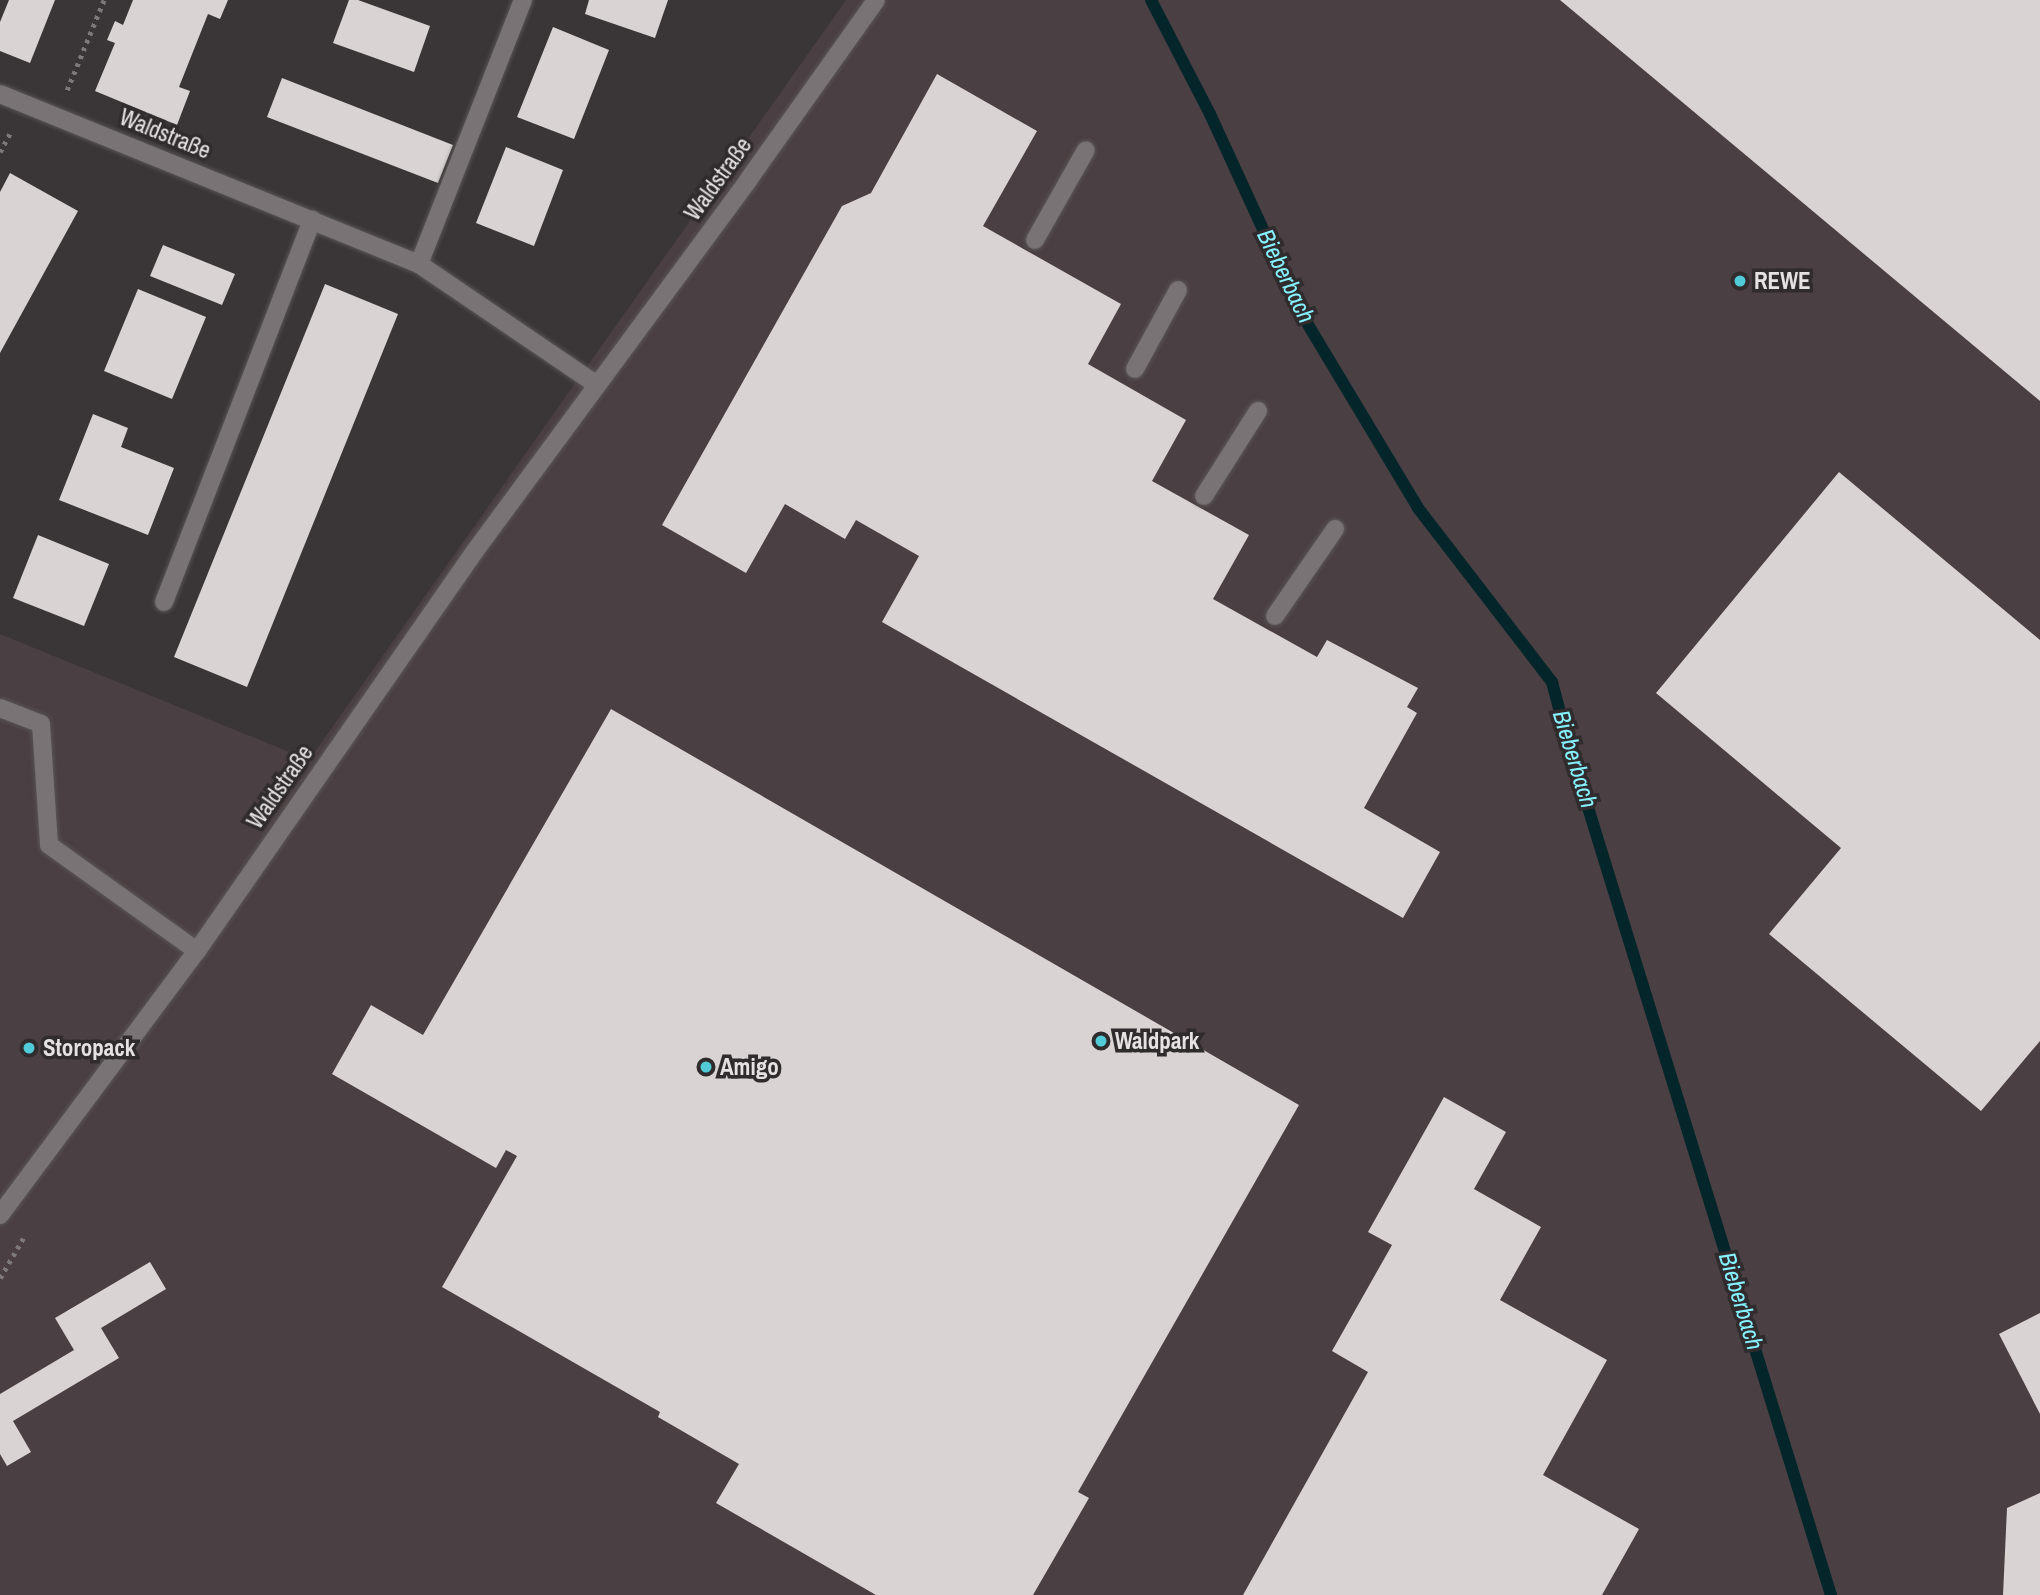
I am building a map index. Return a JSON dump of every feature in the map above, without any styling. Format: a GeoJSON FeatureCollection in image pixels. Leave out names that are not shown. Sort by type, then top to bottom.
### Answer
{"type":"FeatureCollection","features":[{"type":"Feature","properties":{"kind":"street"},"geometry":{"type":"LineString","coordinates":[[419,264],[523,0]]}},
{"type":"Feature","properties":{"kind":"street","name":"Waldstraße"},"geometry":{"type":"LineString","coordinates":[[0,1215],[197,951],[475,551],[749,179],[876,0]]}},
{"type":"Feature","properties":{"kind":"street","name":"Waldstraße"},"geometry":{"type":"LineString","coordinates":[[0,94],[419,264],[597,385]]}},
{"type":"Feature","properties":{"kind":"street"},"geometry":{"type":"LineString","coordinates":[[1035,240],[1086,150]]}},
{"type":"Feature","properties":{"kind":"street"},"geometry":{"type":"LineString","coordinates":[[164,602],[312,220]]}},
{"type":"Feature","properties":{"kind":"street"},"geometry":{"type":"LineString","coordinates":[[1135,369],[1178,290]]}},
{"type":"Feature","properties":{"kind":"street"},"geometry":{"type":"LineString","coordinates":[[1204,496],[1258,411]]}},
{"type":"Feature","properties":{"kind":"street"},"geometry":{"type":"LineString","coordinates":[[1275,616],[1335,529]]}},
{"type":"Feature","properties":{"kind":"street"},"geometry":{"type":"LineString","coordinates":[[0,708],[41,724],[49,845],[197,951]]}},
{"type":"Feature","properties":{"kind":"path"},"geometry":{"type":"LineString","coordinates":[[56,117],[104,0]]}},
{"type":"Feature","properties":{"kind":"shaded area"},"geometry":{"type":"Polygon","coordinates":[[[846,0],[2040,0],[2040,1595],[0,1595],[0,634],[309,760],[846,0]]]}},
{"type":"Feature","properties":{"kind":"building"},"geometry":{"type":"Polygon","coordinates":[[[9,0],[55,0],[30,63],[0,51],[0,22],[9,0]]]}},
{"type":"Feature","properties":{"kind":"building"},"geometry":{"type":"Polygon","coordinates":[[[133,0],[228,0],[220,19],[208,14],[179,87],[190,91],[177,125],[95,91],[115,43],[107,40],[115,21],[123,25],[133,0]]]}},
{"type":"Feature","properties":{"kind":"building"},"geometry":{"type":"Polygon","coordinates":[[[349,0],[358,0],[430,26],[414,72],[333,43],[349,0]]]}},
{"type":"Feature","properties":{"kind":"building"},"geometry":{"type":"Polygon","coordinates":[[[589,0],[668,0],[655,38],[585,14],[589,0]]]}},
{"type":"Feature","properties":{"kind":"building"},"geometry":{"type":"Polygon","coordinates":[[[1560,0],[2040,0],[2040,401],[1560,0]]]}},
{"type":"Feature","properties":{"kind":"building"},"geometry":{"type":"Polygon","coordinates":[[[553,27],[609,50],[574,139],[517,117],[553,27]]]}},
{"type":"Feature","properties":{"kind":"building"},"geometry":{"type":"Polygon","coordinates":[[[937,74],[1037,131],[983,226],[1121,304],[1088,364],[1186,420],[1152,481],[1249,535],[1213,599],[1317,657],[1327,640],[1418,688],[1407,707],[1417,713],[1364,808],[1440,852],[1403,918],[882,622],[919,556],[856,520],[845,539],[785,504],[746,573],[662,525],[842,206],[871,193],[937,74]]]}},
{"type":"Feature","properties":{"kind":"building"},"geometry":{"type":"Polygon","coordinates":[[[282,78],[453,145],[438,183],[267,117],[282,78]]]}},
{"type":"Feature","properties":{"kind":"building"},"geometry":{"type":"Polygon","coordinates":[[[506,147],[563,170],[534,246],[476,223],[506,147]]]}},
{"type":"Feature","properties":{"kind":"building"},"geometry":{"type":"Polygon","coordinates":[[[10,173],[78,211],[0,353],[0,192],[10,173]]]}},
{"type":"Feature","properties":{"kind":"building"},"geometry":{"type":"Polygon","coordinates":[[[163,245],[235,274],[222,305],[150,276],[163,245]]]}},
{"type":"Feature","properties":{"kind":"building"},"geometry":{"type":"Polygon","coordinates":[[[325,284],[398,314],[247,687],[174,657],[325,284]]]}},
{"type":"Feature","properties":{"kind":"building"},"geometry":{"type":"Polygon","coordinates":[[[138,289],[206,317],[172,399],[104,371],[138,289]]]}},
{"type":"Feature","properties":{"kind":"building"},"geometry":{"type":"Polygon","coordinates":[[[93,414],[128,428],[121,447],[174,468],[148,535],[59,500],[93,414]]]}},
{"type":"Feature","properties":{"kind":"building"},"geometry":{"type":"Polygon","coordinates":[[[1839,472],[2040,640],[2040,1041],[1981,1111],[1769,934],[1841,848],[1656,693],[1839,472]]]}},
{"type":"Feature","properties":{"kind":"building"},"geometry":{"type":"Polygon","coordinates":[[[38,535],[109,564],[84,626],[13,598],[38,535]]]}},
{"type":"Feature","properties":{"kind":"building"},"geometry":{"type":"Polygon","coordinates":[[[611,709],[1299,1105],[1078,1492],[1089,1498],[1033,1595],[876,1595],[716,1503],[739,1464],[658,1417],[660,1412],[442,1287],[517,1156],[506,1150],[496,1168],[332,1074],[371,1005],[423,1035],[611,709]]]}},
{"type":"Feature","properties":{"kind":"building"},"geometry":{"type":"Polygon","coordinates":[[[1444,1097],[1506,1132],[1474,1189],[1541,1227],[1500,1300],[1607,1360],[1543,1475],[1639,1529],[1602,1595],[1243,1595],[1368,1372],[1332,1351],[1392,1245],[1368,1232],[1444,1097]]]}},
{"type":"Feature","properties":{"kind":"building"},"geometry":{"type":"Polygon","coordinates":[[[150,1262],[166,1289],[101,1328],[119,1358],[13,1421],[31,1452],[7,1466],[0,1454],[0,1394],[74,1350],[55,1318],[150,1262]]]}},
{"type":"Feature","properties":{"kind":"building"},"geometry":{"type":"Polygon","coordinates":[[[2040,1313],[2040,1414],[1999,1334],[2040,1313]]]}},
{"type":"Feature","properties":{"kind":"building"},"geometry":{"type":"Polygon","coordinates":[[[2040,1493],[2040,1595],[2003,1595],[2007,1508],[2040,1493]]]}},
{"type":"Feature","properties":{"kind":"waterway","name":"Bieberbach"},"geometry":{"type":"LineString","coordinates":[[1151,0],[1210,114],[1304,318],[1418,508],[1552,682],[1569,746],[1831,1595]]}},
{"type":"Feature","properties":{"kind":"place","name":"REWE"},"geometry":{"type":"Point","coordinates":[1740,281]}},
{"type":"Feature","properties":{"kind":"place","name":"Waldpark"},"geometry":{"type":"Point","coordinates":[1101,1041]}},
{"type":"Feature","properties":{"kind":"place","name":"Storopack"},"geometry":{"type":"Point","coordinates":[29,1048]}},
{"type":"Feature","properties":{"kind":"place","name":"Amigo"},"geometry":{"type":"Point","coordinates":[706,1067]}}]}
